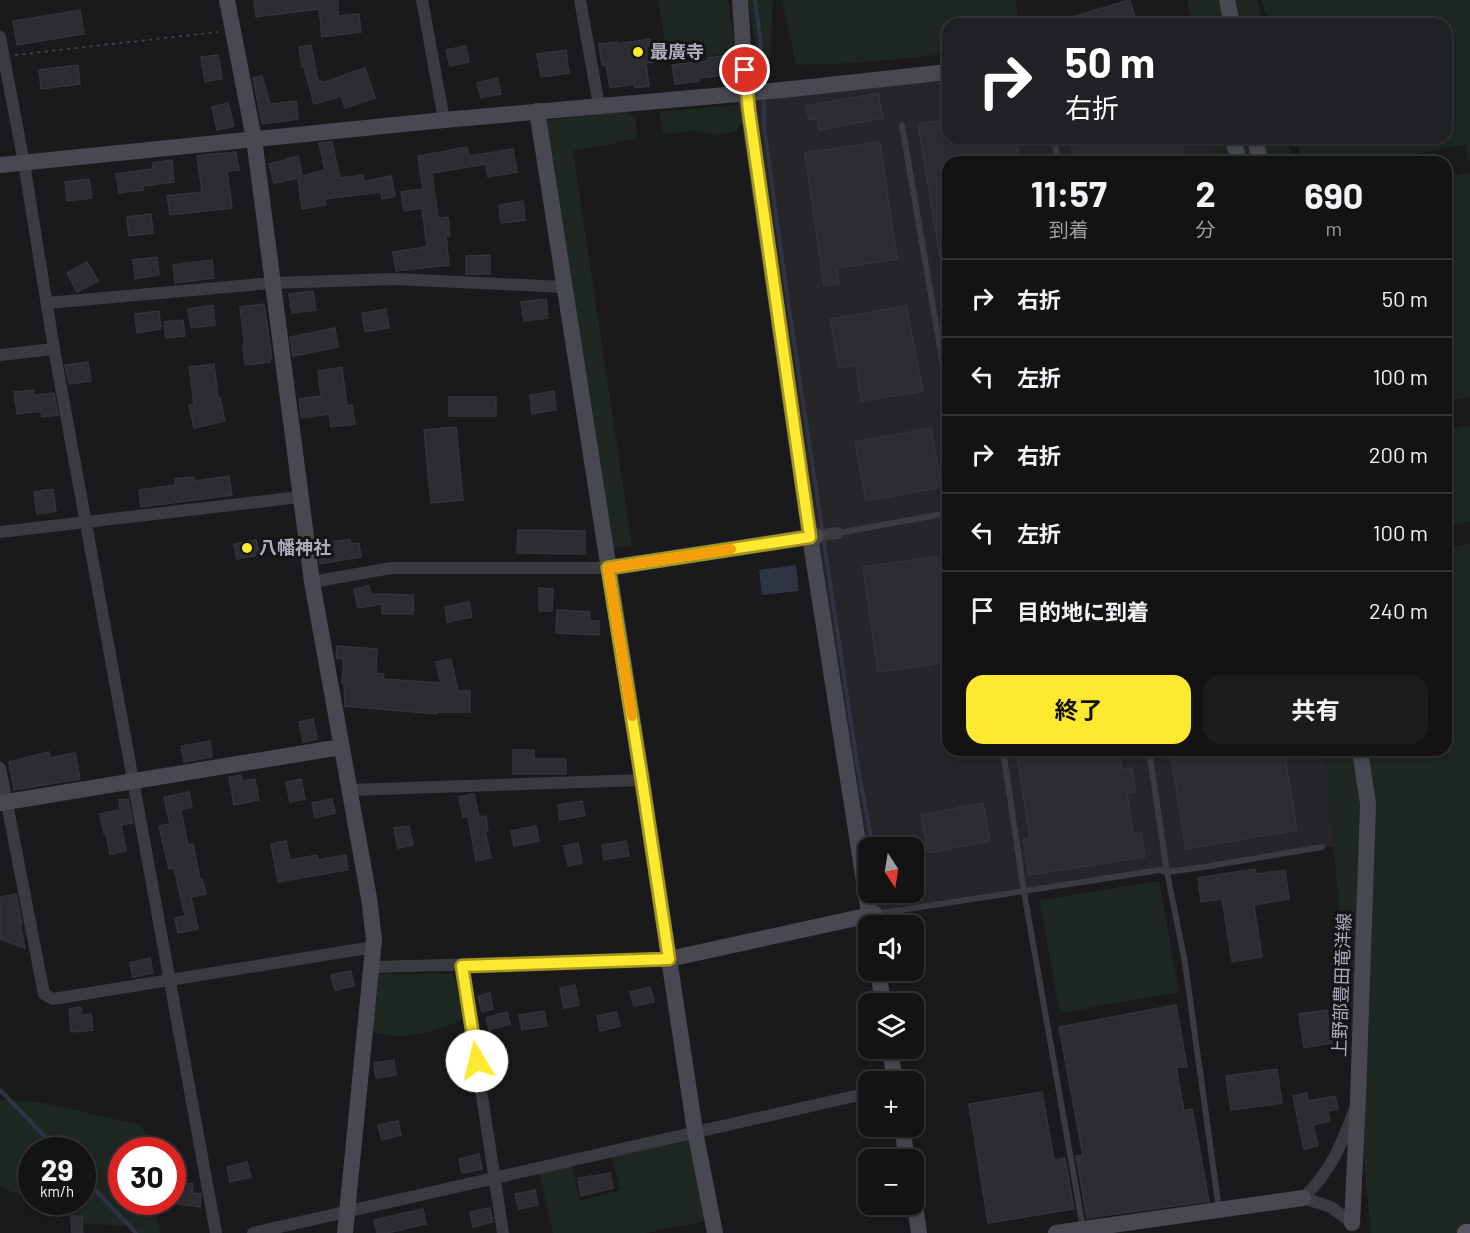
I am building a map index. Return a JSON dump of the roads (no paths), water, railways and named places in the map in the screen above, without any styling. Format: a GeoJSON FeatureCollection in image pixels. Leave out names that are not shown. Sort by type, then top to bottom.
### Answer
{"type":"FeatureCollection","features":[{"type":"Feature","properties":{"kind":"street"},"geometry":{"type":"LineString","coordinates":[[227,0],[254,139],[312,582],[369,898],[374,939],[345,1233]]}},
{"type":"Feature","properties":{"kind":"street"},"geometry":{"type":"LineString","coordinates":[[422,0],[444,120]]}},
{"type":"Feature","properties":{"kind":"street"},"geometry":{"type":"LineString","coordinates":[[580,0],[599,106]]}},
{"type":"Feature","properties":{"kind":"street"},"geometry":{"type":"LineString","coordinates":[[740,0],[750,93],[813,536],[872,915]]}},
{"type":"Feature","properties":{"kind":"street"},"geometry":{"type":"LineString","coordinates":[[1227,0],[1231,18]]}},
{"type":"Feature","properties":{"kind":"street"},"geometry":{"type":"LineString","coordinates":[[0,37],[24,162],[54,349],[216,1233]]}},
{"type":"Feature","properties":{"kind":"street"},"geometry":{"type":"LineString","coordinates":[[0,165],[942,73]]}},
{"type":"Feature","properties":{"kind":"street"},"geometry":{"type":"LineString","coordinates":[[537,111],[695,1131],[714,1233]]}},
{"type":"Feature","properties":{"kind":"street"},"geometry":{"type":"LineString","coordinates":[[47,303],[272,282],[395,279],[564,287]]}},
{"type":"Feature","properties":{"kind":"street"},"geometry":{"type":"LineString","coordinates":[[0,355],[54,349]]}},
{"type":"Feature","properties":{"kind":"street"},"geometry":{"type":"LineString","coordinates":[[0,531],[300,497]]}},
{"type":"Feature","properties":{"kind":"street"},"geometry":{"type":"LineString","coordinates":[[312,582],[391,568],[608,568],[838,533]]}},
{"type":"Feature","properties":{"kind":"street"},"geometry":{"type":"LineString","coordinates":[[3,803],[341,747]]}},
{"type":"Feature","properties":{"kind":"street","name":"上野部豊田竜洋線"},"geometry":{"type":"LineString","coordinates":[[1352,1222],[1368,804],[1361,756]]}},
{"type":"Feature","properties":{"kind":"street"},"geometry":{"type":"LineString","coordinates":[[0,768],[3,803],[44,993],[53,999],[373,947]]}},
{"type":"Feature","properties":{"kind":"street"},"geometry":{"type":"LineString","coordinates":[[349,790],[642,780]]}},
{"type":"Feature","properties":{"kind":"street"},"geometry":{"type":"LineString","coordinates":[[371,967],[669,959],[858,921]]}},
{"type":"Feature","properties":{"kind":"street"},"geometry":{"type":"LineString","coordinates":[[462,966],[503,1233]]}},
{"type":"Feature","properties":{"kind":"street"},"geometry":{"type":"LineString","coordinates":[[253,1233],[858,1095]]}},
{"type":"Feature","properties":{"kind":"street"},"geometry":{"type":"LineString","coordinates":[[1303,1198],[1318,1184],[1340,1150],[1358,1098]]}},
{"type":"Feature","properties":{"kind":"street"},"geometry":{"type":"LineString","coordinates":[[1056,1233],[1303,1198],[1331,1207],[1352,1222]]}},
{"type":"Feature","properties":{"kind":"street"},"geometry":{"type":"LineString","coordinates":[[916,1215],[919,1233]]}},
{"type":"Feature","properties":{"kind":"lane"},"geometry":{"type":"LineString","coordinates":[[902,125],[942,360]]}},
{"type":"Feature","properties":{"kind":"lane"},"geometry":{"type":"LineString","coordinates":[[838,533],[942,514]]}},
{"type":"Feature","properties":{"kind":"lane"},"geometry":{"type":"LineString","coordinates":[[1004,756],[1024,892],[1083,1228]]}},
{"type":"Feature","properties":{"kind":"lane"},"geometry":{"type":"LineString","coordinates":[[1150,756],[1167,872],[1185,963],[1219,1209]]}},
{"type":"Feature","properties":{"kind":"lane"},"geometry":{"type":"LineString","coordinates":[[890,915],[1160,870],[1167,872],[1322,847]]}},
{"type":"Feature","properties":{"kind":"water"},"geometry":{"type":"Polygon","coordinates":[[[796,565],[799,591],[762,595],[759,570],[796,565]]]}},
{"type":"Feature","properties":{"kind":"waterway"},"geometry":{"type":"LineString","coordinates":[[755,0],[764,87]]}},
{"type":"Feature","properties":{"kind":"waterway"},"geometry":{"type":"LineString","coordinates":[[764,98],[764,126],[787,295],[857,763],[871,837]]}},
{"type":"Feature","properties":{"kind":"waterway"},"geometry":{"type":"LineString","coordinates":[[0,1090],[45,1137]]}},
{"type":"Feature","properties":{"kind":"waterway"},"geometry":{"type":"LineString","coordinates":[[96,1191],[136,1233]]}},
{"type":"Feature","properties":{"kind":"place","name":"最廣寺"},"geometry":{"type":"Point","coordinates":[638,52]}},
{"type":"Feature","properties":{"kind":"place","name":"八幡神社"},"geometry":{"type":"Point","coordinates":[247,548]}}]}
